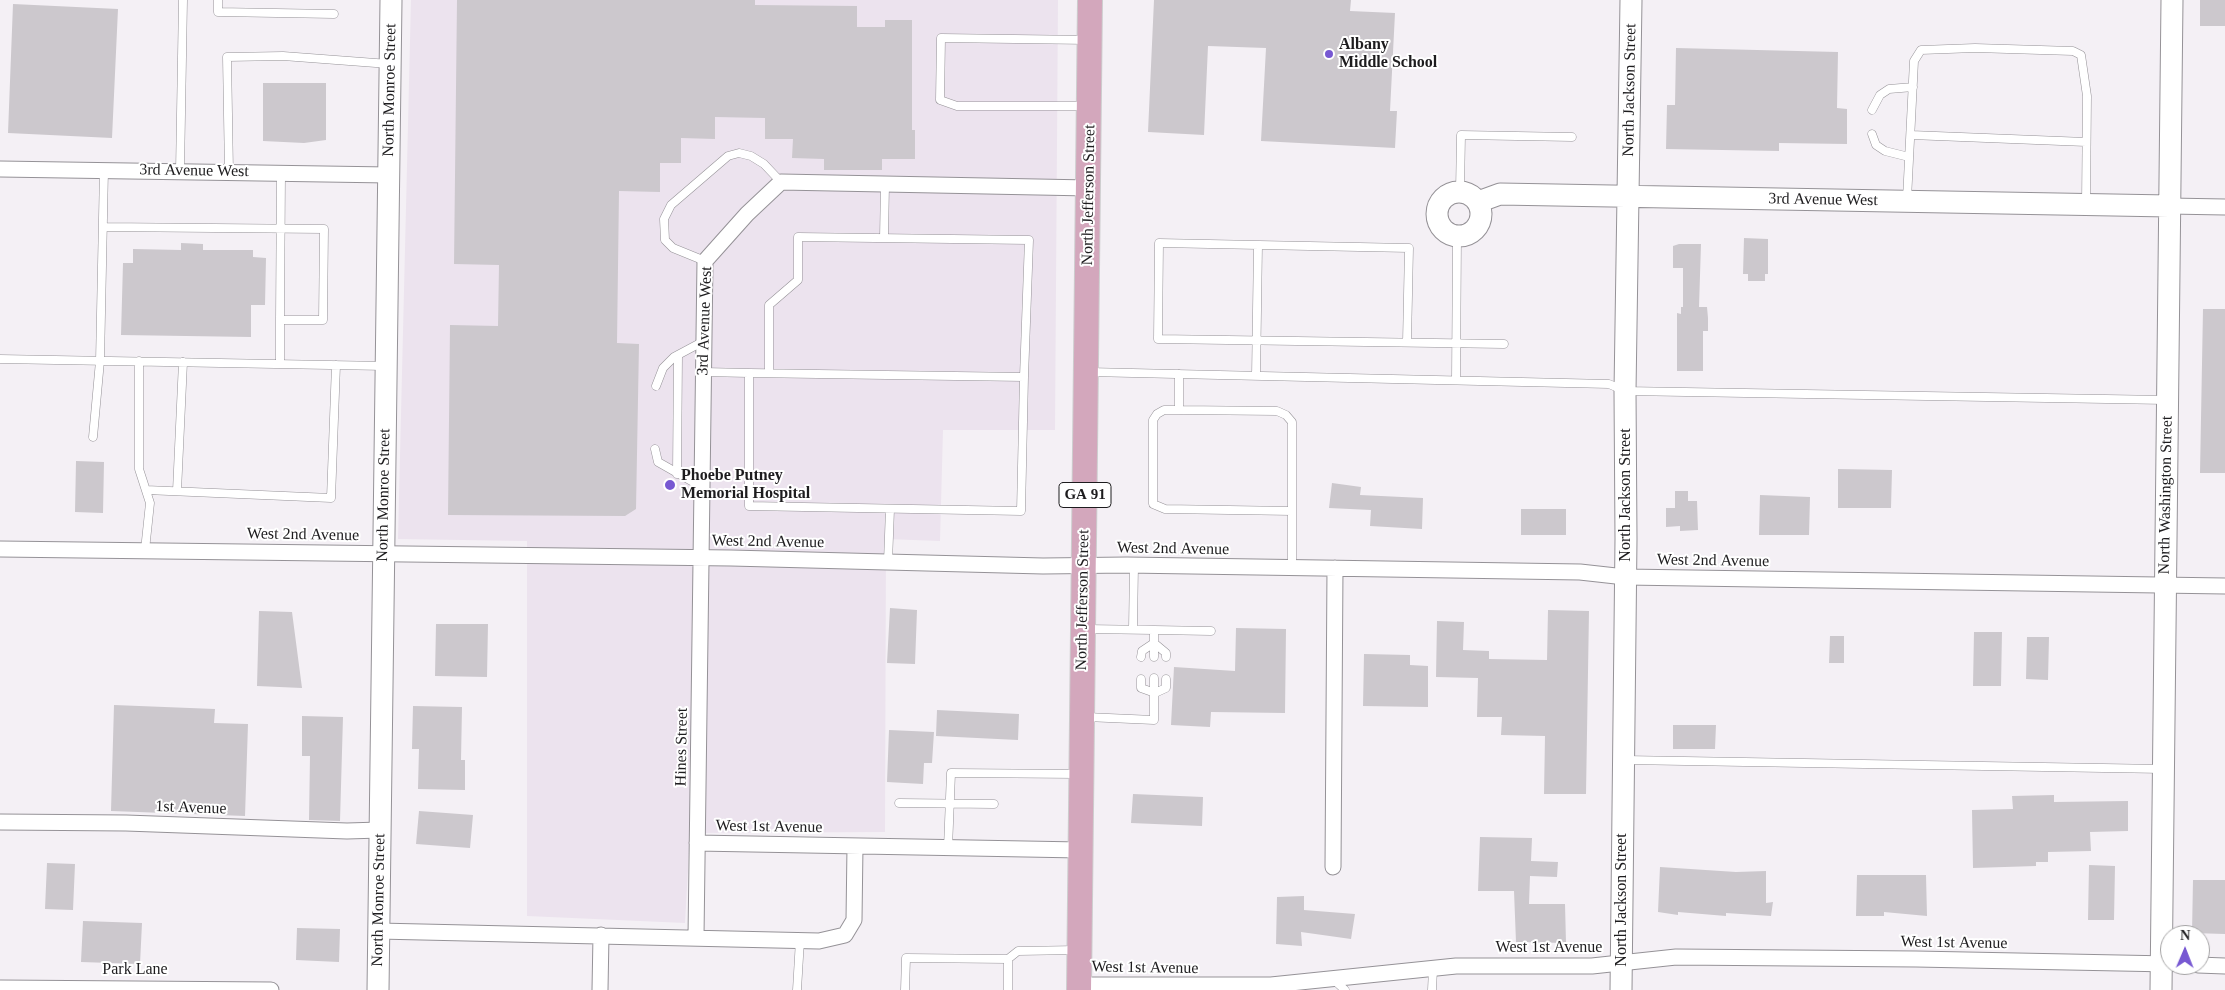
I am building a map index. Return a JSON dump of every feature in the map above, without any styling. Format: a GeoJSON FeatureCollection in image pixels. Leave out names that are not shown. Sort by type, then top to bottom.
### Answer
{"type":"FeatureCollection","features":[{"type":"Feature","properties":{"kind":"main road","name":"North Jefferson Street"},"geometry":{"type":"LineString","coordinates":[[1079,987],[1090,0]]}},
{"type":"Feature","properties":{"kind":"street","name":"North Monroe Street"},"geometry":{"type":"LineString","coordinates":[[378,990],[391,0]]}},
{"type":"Feature","properties":{"kind":"street","name":"North Jackson Street"},"geometry":{"type":"LineString","coordinates":[[1621,990],[1625,390],[1631,0]]}},
{"type":"Feature","properties":{"kind":"street","name":"North Washington Street"},"geometry":{"type":"LineString","coordinates":[[2165,925],[2163,769],[2172,0]]}},
{"type":"Feature","properties":{"kind":"street","name":"3rd Avenue West"},"geometry":{"type":"LineString","coordinates":[[0,169],[281,172],[389,176]]}},
{"type":"Feature","properties":{"kind":"street","name":"3rd Avenue West"},"geometry":{"type":"LineString","coordinates":[[701,558],[705,261],[747,214],[781,182]]}},
{"type":"Feature","properties":{"kind":"street"},"geometry":{"type":"LineString","coordinates":[[781,182],[1089,188]]}},
{"type":"Feature","properties":{"kind":"street","name":"3rd Avenue West"},"geometry":{"type":"LineString","coordinates":[[1469,197],[1500,194],[2169,206]]}},
{"type":"Feature","properties":{"kind":"street"},"geometry":{"type":"LineString","coordinates":[[1446,195],[1469,197],[1481,216],[1476,228],[1464,236],[1457,236],[1443,230],[1436,216],[1440,201],[1446,195]]}},
{"type":"Feature","properties":{"kind":"street"},"geometry":{"type":"LineString","coordinates":[[2169,206],[2225,207]]}},
{"type":"Feature","properties":{"kind":"street","name":"West 2nd Avenue"},"geometry":{"type":"LineString","coordinates":[[0,549],[384,553],[1084,566],[1134,565],[1580,572],[1625,577],[2225,586]]}},
{"type":"Feature","properties":{"kind":"street","name":"Hines Street"},"geometry":{"type":"LineString","coordinates":[[696,936],[701,558]]}},
{"type":"Feature","properties":{"kind":"street"},"geometry":{"type":"LineString","coordinates":[[1333,867],[1335,568]]}},
{"type":"Feature","properties":{"kind":"street","name":"1st Avenue"},"geometry":{"type":"LineString","coordinates":[[0,822],[126,823],[380,830]]}},
{"type":"Feature","properties":{"kind":"street","name":"West 1st Avenue"},"geometry":{"type":"LineString","coordinates":[[697,843],[1080,850]]}},
{"type":"Feature","properties":{"kind":"street"},"geometry":{"type":"LineString","coordinates":[[378,931],[574,937],[601,935],[696,936],[819,941],[846,935],[854,920],[855,846]]}},
{"type":"Feature","properties":{"kind":"street"},"geometry":{"type":"LineString","coordinates":[[600,990],[601,935]]}},
{"type":"Feature","properties":{"kind":"street","name":"West 1st Avenue"},"geometry":{"type":"LineString","coordinates":[[1079,987],[1339,985],[1456,966],[1622,964],[1676,957],[2160,964]]}},
{"type":"Feature","properties":{"kind":"street"},"geometry":{"type":"LineString","coordinates":[[2210,965],[2225,966]]}},
{"type":"Feature","properties":{"kind":"street","name":"North Washington Street"},"geometry":{"type":"LineString","coordinates":[[2161,990],[2164,975]]}},
{"type":"Feature","properties":{"kind":"street","name":"Park Lane"},"geometry":{"type":"LineString","coordinates":[[0,988],[271,990]]}},
{"type":"Feature","properties":{"kind":"lane"},"geometry":{"type":"LineString","coordinates":[[180,171],[183,0]]}},
{"type":"Feature","properties":{"kind":"lane"},"geometry":{"type":"LineString","coordinates":[[218,0],[218,12],[334,14]]}},
{"type":"Feature","properties":{"kind":"lane"},"geometry":{"type":"LineString","coordinates":[[1090,40],[941,38],[940,100],[957,106],[1090,106]]}},
{"type":"Feature","properties":{"kind":"lane"},"geometry":{"type":"LineString","coordinates":[[1907,202],[1914,61],[1921,50],[1975,48],[2073,51],[2081,55],[2087,96],[2086,205]]}},
{"type":"Feature","properties":{"kind":"lane"},"geometry":{"type":"LineString","coordinates":[[229,172],[227,57],[283,56],[331,58],[343,62],[390,64]]}},
{"type":"Feature","properties":{"kind":"lane"},"geometry":{"type":"LineString","coordinates":[[1872,110],[1880,95],[1889,89],[1913,87]]}},
{"type":"Feature","properties":{"kind":"lane"},"geometry":{"type":"LineString","coordinates":[[1872,134],[1876,145],[1885,151],[1910,157]]}},
{"type":"Feature","properties":{"kind":"lane"},"geometry":{"type":"LineString","coordinates":[[1469,197],[1461,135],[1572,137]]}},
{"type":"Feature","properties":{"kind":"lane"},"geometry":{"type":"LineString","coordinates":[[1910,135],[2086,142]]}},
{"type":"Feature","properties":{"kind":"lane"},"geometry":{"type":"LineString","coordinates":[[705,261],[674,248],[665,240],[664,219],[671,205],[728,156],[739,153],[752,156],[764,164],[781,182]]}},
{"type":"Feature","properties":{"kind":"lane"},"geometry":{"type":"LineString","coordinates":[[93,437],[100,361],[104,170]]}},
{"type":"Feature","properties":{"kind":"lane"},"geometry":{"type":"LineString","coordinates":[[280,364],[281,172]]}},
{"type":"Feature","properties":{"kind":"lane"},"geometry":{"type":"LineString","coordinates":[[884,238],[885,184]]}},
{"type":"Feature","properties":{"kind":"lane"},"geometry":{"type":"LineString","coordinates":[[103,227],[324,229],[323,320],[280,320]]}},
{"type":"Feature","properties":{"kind":"lane"},"geometry":{"type":"LineString","coordinates":[[1456,380],[1457,236]]}},
{"type":"Feature","properties":{"kind":"lane"},"geometry":{"type":"LineString","coordinates":[[749,373],[749,506],[1021,512],[1029,240],[798,237],[798,280],[769,305],[769,373]]}},
{"type":"Feature","properties":{"kind":"lane"},"geometry":{"type":"LineString","coordinates":[[1407,342],[1409,248],[1160,243],[1158,338],[1504,344]]}},
{"type":"Feature","properties":{"kind":"lane"},"geometry":{"type":"LineString","coordinates":[[1256,376],[1258,245]]}},
{"type":"Feature","properties":{"kind":"lane"},"geometry":{"type":"LineString","coordinates":[[656,386],[663,368],[678,355],[704,341]]}},
{"type":"Feature","properties":{"kind":"lane"},"geometry":{"type":"LineString","coordinates":[[677,474],[678,355]]}},
{"type":"Feature","properties":{"kind":"lane"},"geometry":{"type":"LineString","coordinates":[[0,359],[386,366]]}},
{"type":"Feature","properties":{"kind":"lane"},"geometry":{"type":"LineString","coordinates":[[139,361],[139,469],[150,503],[145,550]]}},
{"type":"Feature","properties":{"kind":"lane"},"geometry":{"type":"LineString","coordinates":[[177,491],[183,362]]}},
{"type":"Feature","properties":{"kind":"lane"},"geometry":{"type":"LineString","coordinates":[[146,490],[331,498],[336,365]]}},
{"type":"Feature","properties":{"kind":"lane"},"geometry":{"type":"LineString","coordinates":[[704,372],[1024,377]]}},
{"type":"Feature","properties":{"kind":"lane"},"geometry":{"type":"LineString","coordinates":[[1087,372],[1610,384],[1625,390],[2167,400]]}},
{"type":"Feature","properties":{"kind":"lane"},"geometry":{"type":"LineString","coordinates":[[1179,374],[1180,410]]}},
{"type":"Feature","properties":{"kind":"lane"},"geometry":{"type":"LineString","coordinates":[[1292,511],[1165,509],[1153,504],[1153,420],[1157,414],[1164,410],[1180,410],[1277,412],[1286,415],[1292,422],[1292,511],[1292,568]]}},
{"type":"Feature","properties":{"kind":"lane"},"geometry":{"type":"LineString","coordinates":[[655,449],[658,462],[702,487]]}},
{"type":"Feature","properties":{"kind":"lane"},"geometry":{"type":"LineString","coordinates":[[888,562],[890,509]]}},
{"type":"Feature","properties":{"kind":"lane"},"geometry":{"type":"LineString","coordinates":[[1133,629],[1134,565]]}},
{"type":"Feature","properties":{"kind":"lane"},"geometry":{"type":"LineString","coordinates":[[1083,629],[1211,631]]}},
{"type":"Feature","properties":{"kind":"lane"},"geometry":{"type":"LineString","coordinates":[[1154,630],[1154,657]]}},
{"type":"Feature","properties":{"kind":"lane"},"geometry":{"type":"LineString","coordinates":[[1141,657],[1142,651],[1154,643]]}},
{"type":"Feature","properties":{"kind":"lane"},"geometry":{"type":"LineString","coordinates":[[1154,643],[1166,653],[1166,657]]}},
{"type":"Feature","properties":{"kind":"lane"},"geometry":{"type":"LineString","coordinates":[[1081,717],[1154,720],[1154,678]]}},
{"type":"Feature","properties":{"kind":"lane"},"geometry":{"type":"LineString","coordinates":[[1141,679],[1141,688],[1155,694]]}},
{"type":"Feature","properties":{"kind":"lane"},"geometry":{"type":"LineString","coordinates":[[1155,694],[1166,688],[1166,679]]}},
{"type":"Feature","properties":{"kind":"lane"},"geometry":{"type":"LineString","coordinates":[[1623,760],[2163,769]]}},
{"type":"Feature","properties":{"kind":"lane"},"geometry":{"type":"LineString","coordinates":[[948,848],[951,773],[1080,774]]}},
{"type":"Feature","properties":{"kind":"lane"},"geometry":{"type":"LineString","coordinates":[[899,803],[994,804]]}},
{"type":"Feature","properties":{"kind":"lane"},"geometry":{"type":"LineString","coordinates":[[797,990],[800,940]]}},
{"type":"Feature","properties":{"kind":"lane"},"geometry":{"type":"LineString","coordinates":[[905,990],[906,958],[1008,959],[1018,952],[1079,950]]}},
{"type":"Feature","properties":{"kind":"lane"},"geometry":{"type":"LineString","coordinates":[[1008,959],[1008,990]]}},
{"type":"Feature","properties":{"kind":"lane"},"geometry":{"type":"LineString","coordinates":[[1432,990],[1433,969]]}},
{"type":"Feature","properties":{"kind":"shaded area","name":"Phoebe Putney Memorial Hospital"},"geometry":{"type":"Polygon","coordinates":[[[411,0],[1058,0],[1055,430],[943,430],[940,541],[886,539],[885,832],[690,833],[685,923],[527,916],[527,541],[398,539],[411,0]]]}},
{"type":"Feature","properties":{"kind":"building","name":"Phoebe Putney Memorial Hospital"},"geometry":{"type":"Polygon","coordinates":[[[457,0],[755,0],[755,5],[857,6],[857,27],[885,27],[885,20],[912,20],[912,130],[915,130],[915,159],[882,159],[882,170],[824,170],[824,159],[792,158],[793,139],[765,139],[765,118],[715,117],[715,139],[681,138],[681,163],[660,163],[660,192],[619,191],[617,343],[639,344],[636,509],[625,516],[448,515],[450,325],[498,326],[499,265],[454,264],[457,0]]]}},
{"type":"Feature","properties":{"kind":"building","name":"Albany Middle School"},"geometry":{"type":"Polygon","coordinates":[[[1154,0],[1351,0],[1350,11],[1395,13],[1390,111],[1397,111],[1395,148],[1261,141],[1266,48],[1208,46],[1204,135],[1148,132],[1154,0]]]}},
{"type":"Feature","properties":{"kind":"building"},"geometry":{"type":"Polygon","coordinates":[[[2200,0],[2225,0],[2225,26],[2200,26],[2200,0]]]}},
{"type":"Feature","properties":{"kind":"building"},"geometry":{"type":"Polygon","coordinates":[[[13,4],[118,9],[112,138],[8,133],[13,4]]]}},
{"type":"Feature","properties":{"kind":"building"},"geometry":{"type":"Polygon","coordinates":[[[1676,48],[1838,52],[1837,108],[1847,109],[1847,144],[1779,143],[1779,151],[1666,149],[1667,105],[1675,105],[1676,48]]]}},
{"type":"Feature","properties":{"kind":"building"},"geometry":{"type":"Polygon","coordinates":[[[263,83],[326,83],[326,140],[304,143],[263,141],[263,83]]]}},
{"type":"Feature","properties":{"kind":"building"},"geometry":{"type":"Polygon","coordinates":[[[1744,238],[1768,239],[1768,274],[1765,274],[1765,281],[1748,281],[1748,274],[1743,274],[1744,238]]]}},
{"type":"Feature","properties":{"kind":"building"},"geometry":{"type":"Polygon","coordinates":[[[181,243],[203,244],[203,250],[253,250],[253,257],[266,258],[265,305],[251,305],[251,337],[121,335],[123,263],[133,263],[133,249],[181,250],[181,243]]]}},
{"type":"Feature","properties":{"kind":"building"},"geometry":{"type":"Polygon","coordinates":[[[1679,244],[1701,244],[1699,307],[1707,307],[1708,318],[1708,331],[1703,331],[1703,371],[1677,371],[1677,313],[1681,314],[1681,307],[1683,307],[1683,268],[1673,268],[1673,246],[1679,244]]]}},
{"type":"Feature","properties":{"kind":"building"},"geometry":{"type":"Polygon","coordinates":[[[2203,309],[2225,309],[2225,473],[2200,473],[2203,309]]]}},
{"type":"Feature","properties":{"kind":"building"},"geometry":{"type":"Polygon","coordinates":[[[76,461],[104,462],[103,513],[75,512],[76,461]]]}},
{"type":"Feature","properties":{"kind":"building"},"geometry":{"type":"Polygon","coordinates":[[[1838,469],[1892,470],[1891,508],[1838,508],[1838,469]]]}},
{"type":"Feature","properties":{"kind":"building"},"geometry":{"type":"Polygon","coordinates":[[[1332,483],[1361,487],[1360,495],[1423,498],[1422,529],[1370,526],[1371,510],[1329,508],[1332,483]]]}},
{"type":"Feature","properties":{"kind":"building"},"geometry":{"type":"Polygon","coordinates":[[[1675,491],[1688,491],[1688,501],[1697,501],[1698,530],[1680,531],[1680,526],[1666,527],[1666,508],[1675,508],[1675,491]]]}},
{"type":"Feature","properties":{"kind":"building"},"geometry":{"type":"Polygon","coordinates":[[[1760,495],[1810,497],[1809,535],[1759,535],[1760,495]]]}},
{"type":"Feature","properties":{"kind":"building"},"geometry":{"type":"Polygon","coordinates":[[[1521,509],[1566,509],[1566,535],[1521,535],[1521,509]]]}},
{"type":"Feature","properties":{"kind":"building"},"geometry":{"type":"Polygon","coordinates":[[[890,608],[917,610],[915,664],[887,663],[890,608]]]}},
{"type":"Feature","properties":{"kind":"building"},"geometry":{"type":"Polygon","coordinates":[[[1548,610],[1589,611],[1586,794],[1544,794],[1545,736],[1501,735],[1502,717],[1477,717],[1478,678],[1436,677],[1437,621],[1464,622],[1463,650],[1489,651],[1489,659],[1547,660],[1548,610]]]}},
{"type":"Feature","properties":{"kind":"building"},"geometry":{"type":"Polygon","coordinates":[[[259,611],[292,612],[302,688],[257,686],[259,611]]]}},
{"type":"Feature","properties":{"kind":"building"},"geometry":{"type":"Polygon","coordinates":[[[436,624],[488,624],[487,677],[435,676],[436,624]]]}},
{"type":"Feature","properties":{"kind":"building"},"geometry":{"type":"Polygon","coordinates":[[[1236,628],[1286,629],[1285,713],[1211,712],[1210,727],[1171,725],[1174,667],[1235,671],[1236,628]]]}},
{"type":"Feature","properties":{"kind":"building"},"geometry":{"type":"Polygon","coordinates":[[[1974,632],[2002,632],[2001,686],[1973,686],[1974,632]]]}},
{"type":"Feature","properties":{"kind":"building"},"geometry":{"type":"Polygon","coordinates":[[[1830,636],[1844,636],[1844,663],[1829,663],[1830,636]]]}},
{"type":"Feature","properties":{"kind":"building"},"geometry":{"type":"Polygon","coordinates":[[[2027,637],[2049,637],[2048,680],[2026,679],[2027,637]]]}},
{"type":"Feature","properties":{"kind":"building"},"geometry":{"type":"Polygon","coordinates":[[[1364,654],[1410,655],[1410,665],[1428,666],[1428,707],[1363,706],[1364,654]]]}},
{"type":"Feature","properties":{"kind":"building"},"geometry":{"type":"Polygon","coordinates":[[[114,705],[215,709],[214,723],[248,724],[245,816],[111,811],[114,705]]]}},
{"type":"Feature","properties":{"kind":"building"},"geometry":{"type":"Polygon","coordinates":[[[413,706],[462,707],[461,760],[465,760],[465,790],[418,789],[419,749],[412,749],[413,706]]]}},
{"type":"Feature","properties":{"kind":"building"},"geometry":{"type":"Polygon","coordinates":[[[937,710],[1019,714],[1018,740],[936,736],[937,710]]]}},
{"type":"Feature","properties":{"kind":"building"},"geometry":{"type":"Polygon","coordinates":[[[302,716],[343,717],[340,821],[309,820],[310,756],[302,756],[302,716]]]}},
{"type":"Feature","properties":{"kind":"building"},"geometry":{"type":"Polygon","coordinates":[[[1673,725],[1716,725],[1715,749],[1673,749],[1673,725]]]}},
{"type":"Feature","properties":{"kind":"building"},"geometry":{"type":"Polygon","coordinates":[[[889,730],[934,732],[932,763],[924,763],[923,784],[887,782],[889,730]]]}},
{"type":"Feature","properties":{"kind":"building"},"geometry":{"type":"Polygon","coordinates":[[[1133,794],[1203,797],[1202,826],[1131,823],[1133,794]]]}},
{"type":"Feature","properties":{"kind":"building"},"geometry":{"type":"Polygon","coordinates":[[[2054,795],[2054,802],[2128,801],[2128,831],[2090,832],[2091,851],[2048,852],[2048,862],[2036,862],[2036,866],[1973,868],[1972,810],[2013,809],[2012,796],[2054,795]]]}},
{"type":"Feature","properties":{"kind":"building"},"geometry":{"type":"Polygon","coordinates":[[[419,811],[473,815],[470,848],[416,844],[419,811]]]}},
{"type":"Feature","properties":{"kind":"building"},"geometry":{"type":"Polygon","coordinates":[[[1480,837],[1532,838],[1531,861],[1558,862],[1557,877],[1530,876],[1529,904],[1565,904],[1566,943],[1516,942],[1514,891],[1478,891],[1480,837]]]}},
{"type":"Feature","properties":{"kind":"building"},"geometry":{"type":"Polygon","coordinates":[[[47,863],[75,864],[73,910],[45,909],[47,863]]]}},
{"type":"Feature","properties":{"kind":"building"},"geometry":{"type":"Polygon","coordinates":[[[2089,865],[2115,866],[2114,920],[2088,920],[2089,865]]]}},
{"type":"Feature","properties":{"kind":"building"},"geometry":{"type":"Polygon","coordinates":[[[1660,867],[1736,872],[1766,871],[1766,903],[1773,902],[1771,916],[1726,913],[1726,916],[1678,912],[1678,915],[1658,912],[1660,867]]]}},
{"type":"Feature","properties":{"kind":"building"},"geometry":{"type":"Polygon","coordinates":[[[1857,875],[1926,875],[1927,916],[1884,912],[1884,916],[1856,916],[1857,875]]]}},
{"type":"Feature","properties":{"kind":"building"},"geometry":{"type":"Polygon","coordinates":[[[2193,880],[2225,880],[2225,934],[2210,934],[2210,925],[2192,925],[2193,880]]]}},
{"type":"Feature","properties":{"kind":"building"},"geometry":{"type":"Polygon","coordinates":[[[1304,896],[1304,910],[1355,914],[1351,939],[1301,932],[1302,946],[1276,944],[1277,897],[1304,896]]]}},
{"type":"Feature","properties":{"kind":"building"},"geometry":{"type":"Polygon","coordinates":[[[83,921],[142,923],[140,964],[81,962],[83,921]]]}},
{"type":"Feature","properties":{"kind":"building"},"geometry":{"type":"Polygon","coordinates":[[[297,928],[340,929],[339,962],[296,960],[297,928]]]}},
{"type":"Feature","properties":{"kind":"place","name":"Albany Middle School"},"geometry":{"type":"Point","coordinates":[1329,54]}},
{"type":"Feature","properties":{"kind":"place","name":"Phoebe Putney Memorial Hospital"},"geometry":{"type":"Point","coordinates":[670,485]}}]}
